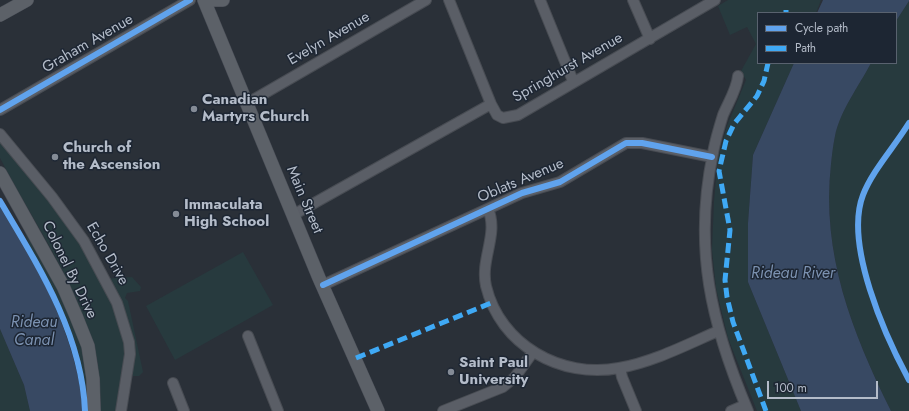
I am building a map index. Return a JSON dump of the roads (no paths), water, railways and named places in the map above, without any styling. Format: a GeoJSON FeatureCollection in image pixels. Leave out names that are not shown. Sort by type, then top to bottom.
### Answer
{"type":"FeatureCollection","features":[{"type":"Feature","properties":{"kind":"main road"},"geometry":{"type":"LineString","coordinates":[[0,15],[27,0]]}},
{"type":"Feature","properties":{"kind":"main road","name":"Main Street"},"geometry":{"type":"LineString","coordinates":[[204,0],[246,104],[378,411]]}},
{"type":"Feature","properties":{"kind":"main road"},"geometry":{"type":"LineString","coordinates":[[209,0],[223,0]]}},
{"type":"Feature","properties":{"kind":"main road","name":"Colonel By Drive"},"geometry":{"type":"LineString","coordinates":[[0,173],[63,286],[88,346],[93,379],[94,411]]}},
{"type":"Feature","properties":{"kind":"street","name":"Graham Avenue"},"geometry":{"type":"LineString","coordinates":[[0,110],[190,0]]}},
{"type":"Feature","properties":{"kind":"street","name":"Evelyn Avenue"},"geometry":{"type":"LineString","coordinates":[[246,104],[426,0]]}},
{"type":"Feature","properties":{"kind":"street"},"geometry":{"type":"LineString","coordinates":[[449,0],[491,104]]}},
{"type":"Feature","properties":{"kind":"street"},"geometry":{"type":"LineString","coordinates":[[540,0],[573,81]]}},
{"type":"Feature","properties":{"kind":"street"},"geometry":{"type":"LineString","coordinates":[[633,0],[650,39]]}},
{"type":"Feature","properties":{"kind":"street","name":"Springhurst Avenue"},"geometry":{"type":"LineString","coordinates":[[293,215],[491,104],[497,115],[503,118],[511,118],[573,81],[650,39],[715,0]]}},
{"type":"Feature","properties":{"kind":"street"},"geometry":{"type":"LineString","coordinates":[[731,411],[746,408],[718,331],[711,302],[704,243],[705,203],[712,157],[720,123],[738,76]]}},
{"type":"Feature","properties":{"kind":"street","name":"Echo Drive"},"geometry":{"type":"LineString","coordinates":[[0,134],[52,197],[84,241],[122,315],[129,342],[130,362],[121,411]]}},
{"type":"Feature","properties":{"kind":"street","name":"Oblats Avenue"},"geometry":{"type":"LineString","coordinates":[[323,285],[522,193],[560,182],[626,144],[642,143],[712,157]]}},
{"type":"Feature","properties":{"kind":"street"},"geometry":{"type":"LineString","coordinates":[[488,209],[493,226],[485,261],[484,274],[491,303],[501,321],[513,336],[533,352],[555,363],[575,368],[598,370],[620,368],[649,360],[718,331]]}},
{"type":"Feature","properties":{"kind":"street"},"geometry":{"type":"LineString","coordinates":[[248,336],[278,411]]}},
{"type":"Feature","properties":{"kind":"street"},"geometry":{"type":"LineString","coordinates":[[443,411],[503,387],[515,377],[533,352]]}},
{"type":"Feature","properties":{"kind":"street"},"geometry":{"type":"LineString","coordinates":[[620,368],[622,377],[636,411]]}},
{"type":"Feature","properties":{"kind":"street"},"geometry":{"type":"LineString","coordinates":[[173,383],[184,411]]}},
{"type":"Feature","properties":{"kind":"water"},"geometry":{"type":"Polygon","coordinates":[[[823,0],[909,0],[897,19],[897,12],[817,12],[823,0]]]}},
{"type":"Feature","properties":{"kind":"water","name":"Rideau River"},"geometry":{"type":"Polygon","coordinates":[[[794,64],[870,64],[845,108],[837,127],[833,146],[829,197],[835,261],[843,292],[852,322],[864,352],[891,411],[801,411],[748,282],[748,223],[753,155],[794,64]]]}},
{"type":"Feature","properties":{"kind":"water","name":"Rideau Canal"},"geometry":{"type":"Polygon","coordinates":[[[0,204],[54,303],[73,356],[83,411],[30,411],[24,385],[0,329],[0,204]]]}},
{"type":"Feature","properties":{"kind":"place","name":"Canadian Martyrs Church"},"geometry":{"type":"Point","coordinates":[194,109]}},
{"type":"Feature","properties":{"kind":"place","name":"Church of the Ascension"},"geometry":{"type":"Point","coordinates":[55,157]}},
{"type":"Feature","properties":{"kind":"place","name":"Immaculata High School"},"geometry":{"type":"Point","coordinates":[176,214]}},
{"type":"Feature","properties":{"kind":"place","name":"Saint Paul University"},"geometry":{"type":"Point","coordinates":[451,372]}}]}
